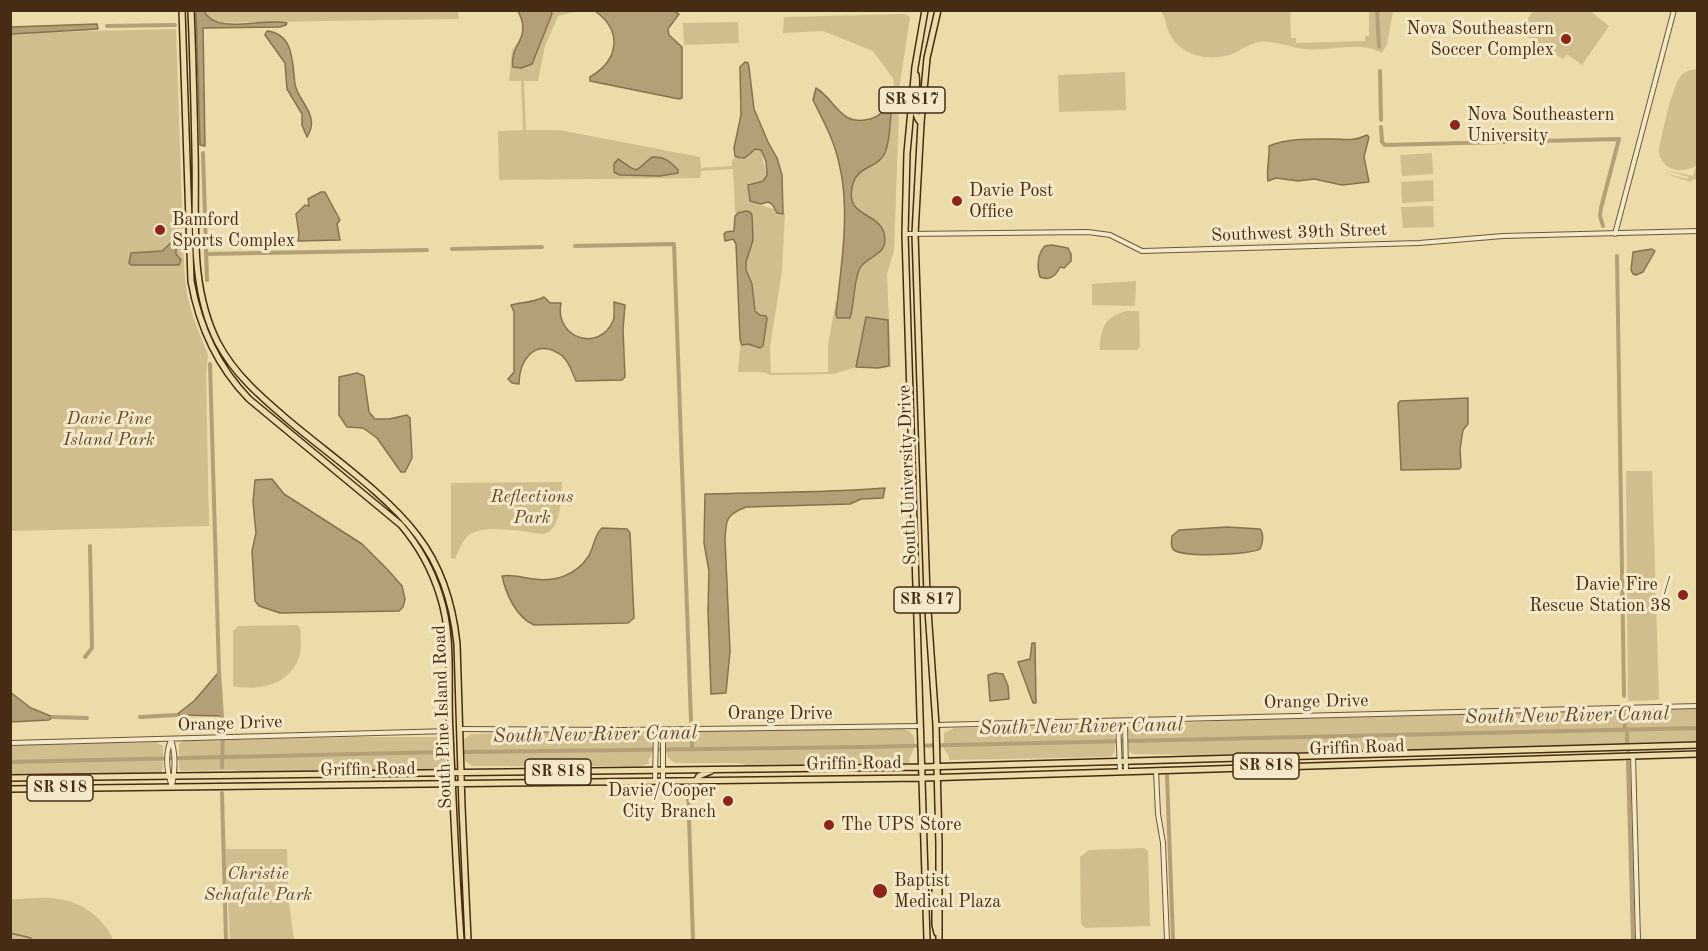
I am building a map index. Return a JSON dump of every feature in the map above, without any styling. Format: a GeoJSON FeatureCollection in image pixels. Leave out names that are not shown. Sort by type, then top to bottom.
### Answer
{"type":"FeatureCollection","features":[{"type":"Feature","properties":{"kind":"main road","name":"South Pine Island Road"},"geometry":{"type":"LineString","coordinates":[[182,10],[191,281],[195,302],[210,346],[234,383],[265,413],[387,511],[411,537],[440,597],[445,623],[451,784],[461,940]]}},
{"type":"Feature","properties":{"kind":"main road","name":"South Pine Island Road"},"geometry":{"type":"LineString","coordinates":[[191,10],[198,279],[210,324],[218,343],[242,378],[256,393],[391,507],[417,535],[428,551],[447,592],[458,644],[460,765],[468,940]]}},
{"type":"Feature","properties":{"kind":"main road","name":"South University Drive"},"geometry":{"type":"LineString","coordinates":[[925,10],[915,67],[907,153],[905,234],[927,940]]}},
{"type":"Feature","properties":{"kind":"main road","name":"South University Drive"},"geometry":{"type":"LineString","coordinates":[[938,10],[927,58],[915,234],[927,596],[936,725],[939,940]]}},
{"type":"Feature","properties":{"kind":"main road"},"geometry":{"type":"LineString","coordinates":[[915,67],[918,83],[914,113],[921,123]]}},
{"type":"Feature","properties":{"kind":"main road"},"geometry":{"type":"LineString","coordinates":[[909,372],[919,372]]}},
{"type":"Feature","properties":{"kind":"main road"},"geometry":{"type":"LineString","coordinates":[[911,464],[922,464]]}},
{"type":"Feature","properties":{"kind":"main road"},"geometry":{"type":"LineString","coordinates":[[445,623],[455,622]]}},
{"type":"Feature","properties":{"kind":"main road","name":"Griffin Road"},"geometry":{"type":"LineString","coordinates":[[10,778],[171,773],[461,773],[656,767],[715,769],[922,767],[1698,745]]}},
{"type":"Feature","properties":{"kind":"main road"},"geometry":{"type":"LineString","coordinates":[[1633,756],[1636,751],[1649,746]]}},
{"type":"Feature","properties":{"kind":"main road"},"geometry":{"type":"LineString","coordinates":[[1618,756],[1625,752],[1627,747]]}},
{"type":"Feature","properties":{"kind":"main road","name":"Griffin Road"},"geometry":{"type":"LineString","coordinates":[[10,789],[923,778],[1123,773],[1251,766],[1698,754]]}},
{"type":"Feature","properties":{"kind":"main road"},"geometry":{"type":"LineString","coordinates":[[1237,767],[1245,757]]}},
{"type":"Feature","properties":{"kind":"main road"},"geometry":{"type":"LineString","coordinates":[[1251,766],[1253,762],[1262,757]]}},
{"type":"Feature","properties":{"kind":"main road"},"geometry":{"type":"LineString","coordinates":[[696,781],[699,776],[715,769]]}},
{"type":"Feature","properties":{"kind":"main road"},"geometry":{"type":"LineString","coordinates":[[925,881],[935,884],[935,925],[939,940]]}},
{"type":"Feature","properties":{"kind":"street"},"geometry":{"type":"LineString","coordinates":[[1615,234],[1674,10]]}},
{"type":"Feature","properties":{"kind":"street","name":"Southwest 39th Street"},"geometry":{"type":"LineString","coordinates":[[905,234],[1100,232],[1142,252],[1419,243],[1503,236],[1698,231]]}},
{"type":"Feature","properties":{"kind":"street","name":"Orange Drive"},"geometry":{"type":"LineString","coordinates":[[936,725],[1698,706]]}},
{"type":"Feature","properties":{"kind":"street"},"geometry":{"type":"LineString","coordinates":[[1118,722],[1119,750],[1123,761]]}},
{"type":"Feature","properties":{"kind":"street"},"geometry":{"type":"LineString","coordinates":[[1123,773],[1125,722]]}},
{"type":"Feature","properties":{"kind":"street","name":"Orange Drive"},"geometry":{"type":"LineString","coordinates":[[459,729],[663,730],[921,726]]}},
{"type":"Feature","properties":{"kind":"street"},"geometry":{"type":"LineString","coordinates":[[655,781],[656,730]]}},
{"type":"Feature","properties":{"kind":"street"},"geometry":{"type":"LineString","coordinates":[[663,730],[663,781]]}},
{"type":"Feature","properties":{"kind":"street","name":"Orange Drive"},"geometry":{"type":"LineString","coordinates":[[10,743],[450,731]]}},
{"type":"Feature","properties":{"kind":"street"},"geometry":{"type":"LineString","coordinates":[[171,740],[174,748],[171,773]]}},
{"type":"Feature","properties":{"kind":"street"},"geometry":{"type":"LineString","coordinates":[[171,740],[168,748],[172,787]]}},
{"type":"Feature","properties":{"kind":"street"},"geometry":{"type":"LineString","coordinates":[[1633,756],[1638,940]]}},
{"type":"Feature","properties":{"kind":"street"},"geometry":{"type":"LineString","coordinates":[[1156,771],[1158,814],[1164,843],[1167,940]]}},
{"type":"Feature","properties":{"kind":"green space"},"geometry":{"type":"Polygon","coordinates":[[[458,10],[459,19],[195,23],[194,11],[458,10]]]}},
{"type":"Feature","properties":{"kind":"green space"},"geometry":{"type":"Polygon","coordinates":[[[517,11],[578,11],[558,16],[545,46],[538,81],[524,81],[526,130],[559,130],[700,157],[701,168],[732,166],[732,160],[737,156],[741,159],[748,158],[755,150],[761,150],[766,173],[763,180],[748,184],[749,201],[785,213],[782,271],[770,347],[771,373],[828,372],[828,344],[837,301],[844,218],[842,177],[829,132],[813,100],[816,88],[842,115],[848,119],[863,120],[878,116],[889,106],[893,97],[894,80],[873,51],[823,31],[783,33],[784,17],[905,14],[910,17],[900,83],[894,251],[887,274],[891,367],[856,367],[834,374],[771,375],[763,372],[738,372],[740,348],[737,214],[733,169],[701,171],[700,178],[499,180],[498,131],[523,130],[521,81],[509,81],[512,50],[521,38],[522,23],[517,11]]]}},
{"type":"Feature","properties":{"kind":"green space"},"geometry":{"type":"Polygon","coordinates":[[[1161,11],[1290,11],[1291,38],[1296,38],[1296,43],[1365,41],[1365,36],[1369,36],[1369,11],[1393,12],[1387,44],[1382,53],[1363,47],[1314,50],[1259,42],[1229,55],[1205,57],[1189,52],[1176,43],[1161,11]]]}},
{"type":"Feature","properties":{"kind":"green space","name":"Nova Southeastern Soccer Complex"},"geometry":{"type":"Polygon","coordinates":[[[1533,11],[1590,11],[1609,26],[1582,65],[1567,54],[1563,59],[1527,36],[1531,30],[1523,25],[1533,11]]]}},
{"type":"Feature","properties":{"kind":"green space"},"geometry":{"type":"Polygon","coordinates":[[[738,22],[739,43],[684,45],[683,23],[738,22]]]}},
{"type":"Feature","properties":{"kind":"green space","name":"Davie Pine Island Park"},"geometry":{"type":"Polygon","coordinates":[[[176,29],[184,268],[193,317],[208,355],[206,374],[209,526],[11,531],[11,33],[176,29]]]}},
{"type":"Feature","properties":{"kind":"green space"},"geometry":{"type":"Polygon","coordinates":[[[1697,69],[1697,180],[1692,179],[1691,182],[1663,173],[1688,179],[1689,177],[1665,170],[1693,176],[1696,166],[1685,170],[1669,167],[1661,159],[1659,148],[1676,85],[1684,73],[1697,69]]]}},
{"type":"Feature","properties":{"kind":"green space"},"geometry":{"type":"Polygon","coordinates":[[[1125,72],[1126,110],[1059,112],[1058,75],[1125,72]]]}},
{"type":"Feature","properties":{"kind":"green space"},"geometry":{"type":"Polygon","coordinates":[[[1432,153],[1433,174],[1402,176],[1400,155],[1432,153]]]}},
{"type":"Feature","properties":{"kind":"green space"},"geometry":{"type":"Polygon","coordinates":[[[1433,180],[1434,201],[1402,203],[1401,182],[1433,180]]]}},
{"type":"Feature","properties":{"kind":"green space"},"geometry":{"type":"Polygon","coordinates":[[[1433,206],[1434,227],[1403,228],[1401,207],[1433,206]]]}},
{"type":"Feature","properties":{"kind":"green space"},"geometry":{"type":"Polygon","coordinates":[[[1136,281],[1135,306],[1092,305],[1092,284],[1136,281]]]}},
{"type":"Feature","properties":{"kind":"green space"},"geometry":{"type":"Polygon","coordinates":[[[1127,311],[1139,311],[1140,347],[1137,350],[1100,350],[1105,324],[1114,316],[1127,311]]]}},
{"type":"Feature","properties":{"kind":"green space"},"geometry":{"type":"Polygon","coordinates":[[[1626,471],[1652,471],[1659,699],[1657,700],[1628,701],[1626,471]]]}},
{"type":"Feature","properties":{"kind":"green space","name":"Reflections Park"},"geometry":{"type":"Polygon","coordinates":[[[562,482],[561,504],[557,519],[550,531],[544,534],[505,529],[476,531],[464,540],[455,559],[451,558],[451,483],[562,482]]]}},
{"type":"Feature","properties":{"kind":"green space"},"geometry":{"type":"Polygon","coordinates":[[[297,625],[300,628],[300,652],[298,660],[287,676],[261,687],[233,686],[233,631],[238,626],[297,625]]]}},
{"type":"Feature","properties":{"kind":"green space"},"geometry":{"type":"Polygon","coordinates":[[[1698,708],[1697,741],[1197,755],[1133,754],[1129,751],[1128,730],[1133,725],[1283,718],[1698,708]]]}},
{"type":"Feature","properties":{"kind":"green space"},"geometry":{"type":"Polygon","coordinates":[[[1109,725],[1114,728],[1115,751],[1112,756],[949,760],[944,749],[944,733],[954,728],[1109,725]]]}},
{"type":"Feature","properties":{"kind":"green space"},"geometry":{"type":"Polygon","coordinates":[[[904,729],[912,734],[914,746],[910,762],[907,763],[747,765],[676,763],[668,757],[665,748],[667,738],[674,731],[904,729]]]}},
{"type":"Feature","properties":{"kind":"green space"},"geometry":{"type":"Polygon","coordinates":[[[582,732],[647,734],[653,746],[648,761],[650,763],[642,766],[472,766],[465,761],[464,739],[471,734],[582,732]]]}},
{"type":"Feature","properties":{"kind":"green space"},"geometry":{"type":"Polygon","coordinates":[[[437,737],[444,743],[445,762],[439,769],[242,772],[233,770],[181,771],[179,768],[179,744],[184,741],[437,737]]]}},
{"type":"Feature","properties":{"kind":"green space"},"geometry":{"type":"Polygon","coordinates":[[[156,742],[163,746],[161,773],[11,775],[10,745],[156,742]]]}},
{"type":"Feature","properties":{"kind":"green space"},"geometry":{"type":"Polygon","coordinates":[[[1144,848],[1148,851],[1150,926],[1085,928],[1081,924],[1080,857],[1089,850],[1144,848]]]}},
{"type":"Feature","properties":{"kind":"green space","name":"Christie Schafale Park"},"geometry":{"type":"Polygon","coordinates":[[[225,849],[287,849],[288,894],[294,940],[230,940],[225,849]]]}},
{"type":"Feature","properties":{"kind":"green space"},"geometry":{"type":"Polygon","coordinates":[[[53,898],[76,904],[92,913],[104,925],[113,940],[11,940],[10,899],[53,898]]]}},
{"type":"Feature","properties":{"kind":"shaded area"},"geometry":{"type":"Polygon","coordinates":[[[196,11],[204,11],[219,23],[287,23],[280,27],[203,28],[205,146],[200,145],[196,11]]]}},
{"type":"Feature","properties":{"kind":"shaded area"},"geometry":{"type":"Polygon","coordinates":[[[518,11],[551,11],[552,14],[532,64],[521,68],[513,67],[514,52],[523,28],[518,11]]]}},
{"type":"Feature","properties":{"kind":"shaded area"},"geometry":{"type":"Polygon","coordinates":[[[595,11],[674,11],[679,14],[668,29],[669,35],[682,47],[682,98],[590,81],[590,77],[607,62],[614,45],[610,27],[595,11]]]}},
{"type":"Feature","properties":{"kind":"shaded area"},"geometry":{"type":"Polygon","coordinates":[[[97,24],[98,29],[11,34],[11,27],[97,24]]]}},
{"type":"Feature","properties":{"kind":"shaded area"},"geometry":{"type":"Polygon","coordinates":[[[267,31],[283,38],[290,51],[297,91],[310,115],[311,129],[307,137],[302,125],[302,114],[287,89],[285,63],[265,35],[267,31]]]}},
{"type":"Feature","properties":{"kind":"shaded area"},"geometry":{"type":"Polygon","coordinates":[[[745,62],[749,67],[754,109],[777,158],[782,175],[783,214],[777,213],[772,204],[768,202],[761,204],[750,201],[748,185],[763,181],[767,175],[766,161],[761,150],[755,149],[744,158],[735,156],[734,148],[741,115],[740,67],[745,62]]]}},
{"type":"Feature","properties":{"kind":"shaded area"},"geometry":{"type":"Polygon","coordinates":[[[816,88],[839,111],[852,119],[870,119],[885,109],[891,112],[885,153],[877,162],[858,175],[852,188],[851,197],[854,204],[881,226],[885,241],[881,251],[860,268],[850,318],[837,318],[836,314],[844,239],[843,181],[828,130],[813,100],[816,88]]]}},
{"type":"Feature","properties":{"kind":"shaded area"},"geometry":{"type":"Polygon","coordinates":[[[1367,135],[1369,137],[1364,157],[1369,182],[1342,185],[1314,179],[1298,181],[1276,178],[1268,181],[1269,146],[1292,140],[1353,139],[1367,135]]]}},
{"type":"Feature","properties":{"kind":"shaded area"},"geometry":{"type":"Polygon","coordinates":[[[652,157],[667,160],[678,170],[678,173],[660,176],[620,175],[614,172],[614,164],[618,159],[636,170],[652,157]]]}},
{"type":"Feature","properties":{"kind":"shaded area"},"geometry":{"type":"Polygon","coordinates":[[[325,192],[340,220],[337,224],[340,240],[298,241],[296,214],[305,205],[309,206],[308,199],[325,192]]]}},
{"type":"Feature","properties":{"kind":"shaded area"},"geometry":{"type":"Polygon","coordinates":[[[746,211],[752,215],[753,240],[746,262],[746,270],[752,284],[755,311],[766,316],[767,319],[763,346],[760,348],[748,344],[742,345],[740,339],[736,244],[733,239],[725,241],[724,234],[734,231],[735,216],[746,211]]]}},
{"type":"Feature","properties":{"kind":"shaded area"},"geometry":{"type":"Polygon","coordinates":[[[173,241],[176,244],[176,254],[181,260],[179,265],[131,265],[129,263],[131,253],[162,251],[173,241]]]}},
{"type":"Feature","properties":{"kind":"shaded area"},"geometry":{"type":"Polygon","coordinates":[[[1045,246],[1068,248],[1071,261],[1064,268],[1060,267],[1052,277],[1043,278],[1039,273],[1039,257],[1045,246]]]}},
{"type":"Feature","properties":{"kind":"shaded area"},"geometry":{"type":"Polygon","coordinates":[[[1652,249],[1655,251],[1643,272],[1633,274],[1631,270],[1633,252],[1652,249]]]}},
{"type":"Feature","properties":{"kind":"shaded area"},"geometry":{"type":"Polygon","coordinates":[[[544,297],[550,303],[561,303],[564,325],[571,333],[589,339],[598,337],[606,331],[613,321],[614,302],[625,305],[623,329],[625,377],[622,380],[576,381],[564,358],[549,349],[541,349],[529,355],[522,368],[519,384],[512,383],[508,379],[514,372],[514,312],[511,305],[544,297]]]}},
{"type":"Feature","properties":{"kind":"shaded area"},"geometry":{"type":"Polygon","coordinates":[[[866,317],[888,320],[889,366],[856,367],[866,317]]]}},
{"type":"Feature","properties":{"kind":"shaded area"},"geometry":{"type":"Polygon","coordinates":[[[357,373],[364,376],[369,412],[375,419],[407,415],[410,418],[412,458],[405,472],[401,472],[377,438],[363,428],[347,427],[339,415],[339,377],[357,373]]]}},
{"type":"Feature","properties":{"kind":"shaded area"},"geometry":{"type":"Polygon","coordinates":[[[1468,398],[1468,424],[1463,430],[1460,449],[1461,467],[1459,469],[1401,470],[1398,404],[1400,401],[1468,398]]]}},
{"type":"Feature","properties":{"kind":"shaded area"},"geometry":{"type":"Polygon","coordinates":[[[272,479],[284,494],[362,544],[388,570],[402,586],[405,599],[399,611],[280,613],[259,606],[255,601],[252,551],[256,533],[253,502],[255,480],[272,479]]]}},
{"type":"Feature","properties":{"kind":"shaded area"},"geometry":{"type":"Polygon","coordinates":[[[885,488],[883,498],[861,499],[850,504],[746,507],[728,518],[725,539],[730,651],[726,693],[711,694],[709,571],[704,543],[705,494],[885,488]]]}},
{"type":"Feature","properties":{"kind":"shaded area"},"geometry":{"type":"Polygon","coordinates":[[[1227,527],[1260,529],[1263,539],[1260,549],[1243,553],[1201,555],[1178,552],[1172,548],[1172,536],[1179,530],[1227,527]]]}},
{"type":"Feature","properties":{"kind":"shaded area"},"geometry":{"type":"Polygon","coordinates":[[[602,528],[627,529],[630,533],[634,618],[628,623],[534,625],[522,616],[506,590],[502,576],[542,580],[571,573],[588,557],[597,534],[602,528]]]}},
{"type":"Feature","properties":{"kind":"shaded area"},"geometry":{"type":"Polygon","coordinates":[[[1032,643],[1035,643],[1036,703],[1033,703],[1018,662],[1030,659],[1032,643]]]}},
{"type":"Feature","properties":{"kind":"shaded area"},"geometry":{"type":"Polygon","coordinates":[[[219,672],[222,716],[176,715],[194,701],[219,672]]]}},
{"type":"Feature","properties":{"kind":"shaded area"},"geometry":{"type":"Polygon","coordinates":[[[1003,674],[1008,686],[1009,699],[990,701],[988,675],[1003,674]]]}},
{"type":"Feature","properties":{"kind":"shaded area"},"geometry":{"type":"Polygon","coordinates":[[[10,692],[31,708],[53,717],[49,720],[11,722],[10,692]]]}},
{"type":"Feature","properties":{"kind":"waterway"},"geometry":{"type":"LineString","coordinates":[[1377,10],[1379,47]]}},
{"type":"Feature","properties":{"kind":"waterway"},"geometry":{"type":"LineString","coordinates":[[107,26],[175,25]]}},
{"type":"Feature","properties":{"kind":"waterway"},"geometry":{"type":"LineString","coordinates":[[1380,71],[1381,120]]}},
{"type":"Feature","properties":{"kind":"waterway"},"geometry":{"type":"LineString","coordinates":[[1381,127],[1382,142],[1385,145],[1619,139],[1601,208],[1600,216],[1603,226]]}},
{"type":"Feature","properties":{"kind":"waterway"},"geometry":{"type":"LineString","coordinates":[[203,153],[207,280]]}},
{"type":"Feature","properties":{"kind":"waterway"},"geometry":{"type":"LineString","coordinates":[[575,246],[674,244],[691,721]]}},
{"type":"Feature","properties":{"kind":"waterway"},"geometry":{"type":"LineString","coordinates":[[452,249],[542,247]]}},
{"type":"Feature","properties":{"kind":"waterway"},"geometry":{"type":"LineString","coordinates":[[206,254],[427,250]]}},
{"type":"Feature","properties":{"kind":"waterway"},"geometry":{"type":"LineString","coordinates":[[1617,256],[1624,696]]}},
{"type":"Feature","properties":{"kind":"waterway"},"geometry":{"type":"LineString","coordinates":[[210,364],[219,672],[223,732],[222,767]]}},
{"type":"Feature","properties":{"kind":"waterway"},"geometry":{"type":"LineString","coordinates":[[85,657],[92,648],[90,546]]}},
{"type":"Feature","properties":{"kind":"waterway"},"geometry":{"type":"LineString","coordinates":[[140,717],[176,715]]}},
{"type":"Feature","properties":{"kind":"waterway"},"geometry":{"type":"LineString","coordinates":[[1624,715],[1625,729]]}},
{"type":"Feature","properties":{"kind":"waterway"},"geometry":{"type":"LineString","coordinates":[[53,717],[87,718]]}},
{"type":"Feature","properties":{"kind":"waterway","name":"South New River Canal"},"geometry":{"type":"LineString","coordinates":[[465,752],[864,747],[1698,728]]}},
{"type":"Feature","properties":{"kind":"waterway"},"geometry":{"type":"LineString","coordinates":[[1627,729],[1627,742]]}},
{"type":"Feature","properties":{"kind":"waterway"},"geometry":{"type":"LineString","coordinates":[[692,740],[692,749]]}},
{"type":"Feature","properties":{"kind":"waterway","name":"South New River Canal"},"geometry":{"type":"LineString","coordinates":[[10,762],[444,752]]}},
{"type":"Feature","properties":{"kind":"waterway"},"geometry":{"type":"LineString","coordinates":[[1628,762],[1633,940]]}},
{"type":"Feature","properties":{"kind":"waterway"},"geometry":{"type":"LineString","coordinates":[[1167,776],[1173,940]]}},
{"type":"Feature","properties":{"kind":"waterway"},"geometry":{"type":"LineString","coordinates":[[688,788],[693,940]]}},
{"type":"Feature","properties":{"kind":"waterway"},"geometry":{"type":"LineString","coordinates":[[222,793],[226,940]]}},
{"type":"Feature","properties":{"kind":"waterway"},"geometry":{"type":"LineString","coordinates":[[10,933],[31,938]]}},
{"type":"Feature","properties":{"kind":"place","name":"Nova Southeastern Soccer Complex"},"geometry":{"type":"Point","coordinates":[1566,39]}},
{"type":"Feature","properties":{"kind":"place","name":"Nova Southeastern University"},"geometry":{"type":"Point","coordinates":[1455,125]}},
{"type":"Feature","properties":{"kind":"place","name":"Davie Post Office"},"geometry":{"type":"Point","coordinates":[957,201]}},
{"type":"Feature","properties":{"kind":"place","name":"Bamford Sports Complex"},"geometry":{"type":"Point","coordinates":[160,230]}},
{"type":"Feature","properties":{"kind":"place","name":"Davie Fire / Rescue Station 38"},"geometry":{"type":"Point","coordinates":[1683,595]}},
{"type":"Feature","properties":{"kind":"place","name":"Davie/Cooper City Branch"},"geometry":{"type":"Point","coordinates":[728,801]}},
{"type":"Feature","properties":{"kind":"place","name":"The UPS Store"},"geometry":{"type":"Point","coordinates":[829,825]}},
{"type":"Feature","properties":{"kind":"place","name":"Baptist Medical Plaza"},"geometry":{"type":"Point","coordinates":[880,891]}}]}
